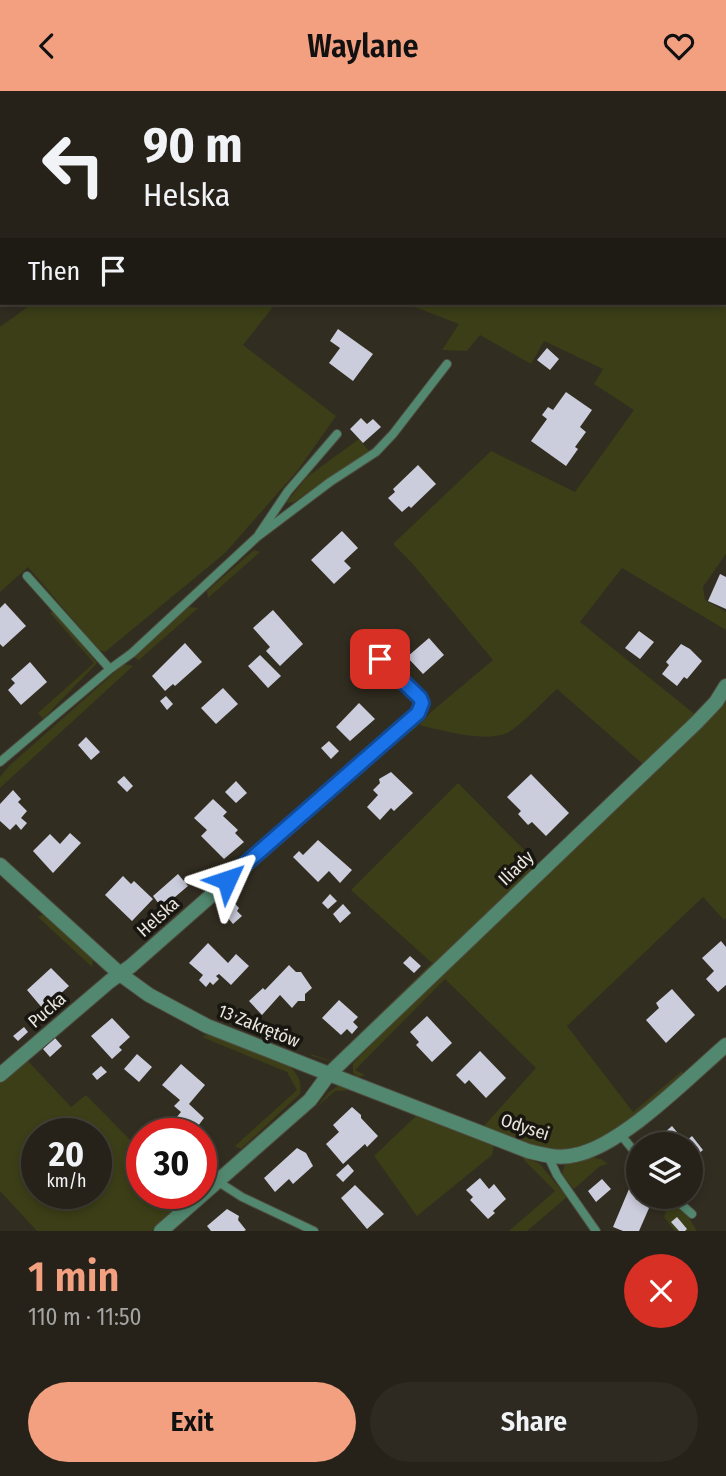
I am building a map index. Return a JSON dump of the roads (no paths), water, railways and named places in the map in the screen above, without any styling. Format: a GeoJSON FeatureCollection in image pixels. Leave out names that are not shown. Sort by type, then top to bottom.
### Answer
{"type":"FeatureCollection","features":[{"type":"Feature","properties":{"kind":"street","name":"Helska"},"geometry":{"type":"LineString","coordinates":[[120,974],[418,713],[422,703],[420,698],[380,659]]}},
{"type":"Feature","properties":{"kind":"street","name":"Iliady"},"geometry":{"type":"LineString","coordinates":[[329,1074],[697,722],[716,702],[726,686]]}},
{"type":"Feature","properties":{"kind":"street","name":"13 Zakrętów"},"geometry":{"type":"LineString","coordinates":[[0,865],[120,974],[149,995],[186,1016],[329,1074]]}},
{"type":"Feature","properties":{"kind":"street","name":"Pucka"},"geometry":{"type":"LineString","coordinates":[[0,1075],[120,974]]}},
{"type":"Feature","properties":{"kind":"street","name":"Odysei"},"geometry":{"type":"LineString","coordinates":[[329,1074],[528,1151],[561,1157],[583,1153],[620,1135],[726,1045]]}},
{"type":"Feature","properties":{"kind":"street"},"geometry":{"type":"LineString","coordinates":[[217,1181],[310,1100],[329,1074]]}},
{"type":"Feature","properties":{"kind":"street"},"geometry":{"type":"LineString","coordinates":[[161,1231],[186,1209]]}},
{"type":"Feature","properties":{"kind":"lane"},"geometry":{"type":"LineString","coordinates":[[0,762],[132,653],[257,537],[376,451],[393,435],[447,364]]}},
{"type":"Feature","properties":{"kind":"lane"},"geometry":{"type":"LineString","coordinates":[[257,537],[288,491],[337,434]]}},
{"type":"Feature","properties":{"kind":"lane"},"geometry":{"type":"LineString","coordinates":[[27,576],[110,669]]}},
{"type":"Feature","properties":{"kind":"lane"},"geometry":{"type":"LineString","coordinates":[[620,1135],[626,1142]]}},
{"type":"Feature","properties":{"kind":"lane"},"geometry":{"type":"LineString","coordinates":[[548,1156],[557,1175],[596,1231]]}},
{"type":"Feature","properties":{"kind":"lane"},"geometry":{"type":"LineString","coordinates":[[217,1181],[242,1197],[314,1231]]}},
{"type":"Feature","properties":{"kind":"lane"},"geometry":{"type":"LineString","coordinates":[[686,1209],[692,1214]]}}]}
